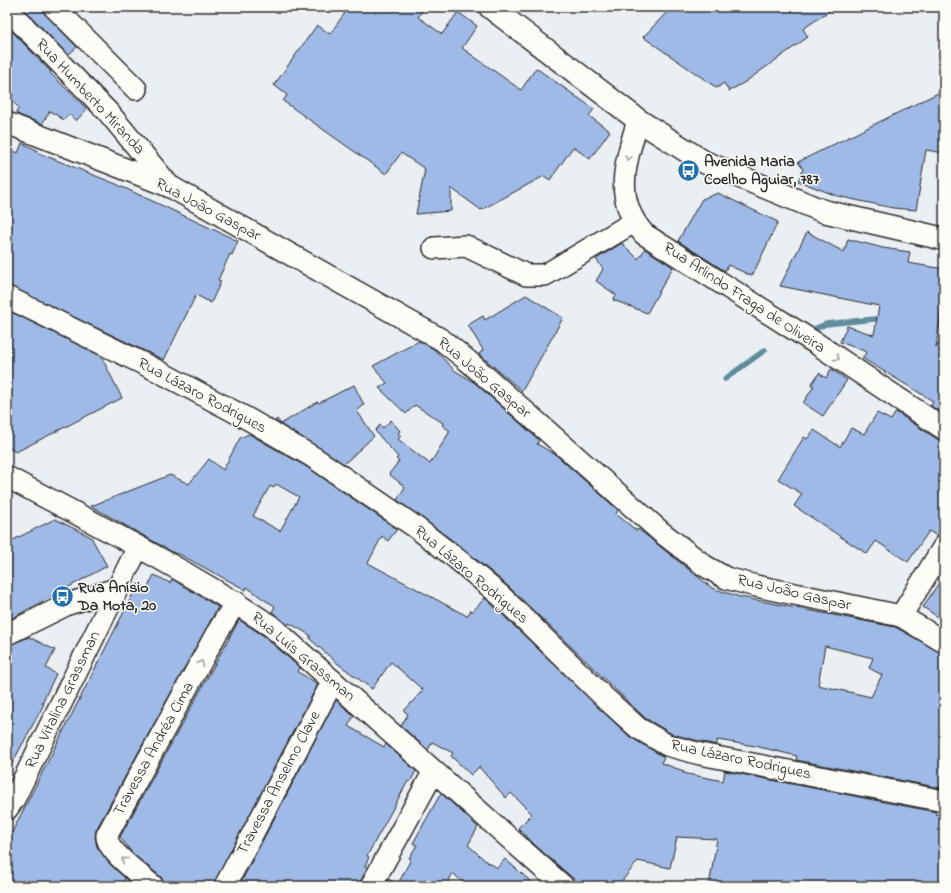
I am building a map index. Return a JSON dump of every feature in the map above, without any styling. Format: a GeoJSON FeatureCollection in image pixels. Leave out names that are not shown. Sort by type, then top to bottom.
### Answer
{"type":"FeatureCollection","features":[{"type":"Feature","properties":{"kind":"main road"},"geometry":{"type":"LineString","coordinates":[[490,7],[638,120],[704,162],[823,211],[944,239]]}},
{"type":"Feature","properties":{"kind":"street"},"geometry":{"type":"LineString","coordinates":[[54,7],[136,89]]}},
{"type":"Feature","properties":{"kind":"street","name":"Rua Humberto Miranda"},"geometry":{"type":"LineString","coordinates":[[7,10],[108,112],[171,187]]}},
{"type":"Feature","properties":{"kind":"street","name":"Rua Arlindo Fraga de Oliveira"},"geometry":{"type":"LineString","coordinates":[[638,120],[628,154],[624,196],[634,222],[644,234],[817,344],[944,429]]}},
{"type":"Feature","properties":{"kind":"street","name":"Rua João Gaspar"},"geometry":{"type":"LineString","coordinates":[[7,123],[171,187],[442,340],[468,361],[661,532],[705,566],[726,578],[756,586],[901,616],[944,642]]}},
{"type":"Feature","properties":{"kind":"street"},"geometry":{"type":"LineString","coordinates":[[434,248],[466,246],[526,274],[544,275],[634,222]]}},
{"type":"Feature","properties":{"kind":"street","name":"Rua Lázaro Rodrigues"},"geometry":{"type":"LineString","coordinates":[[7,297],[158,371],[248,419],[313,457],[414,526],[458,559],[501,596],[605,698],[638,728],[667,745],[700,754],[944,801]]}},
{"type":"Feature","properties":{"kind":"street","name":"Rua Luís Grassman"},"geometry":{"type":"LineString","coordinates":[[7,478],[138,547],[236,602],[271,626],[334,680],[563,886]]}},
{"type":"Feature","properties":{"kind":"street"},"geometry":{"type":"LineString","coordinates":[[901,616],[944,546]]}},
{"type":"Feature","properties":{"kind":"street","name":"Rua Vitalina Grassman"},"geometry":{"type":"LineString","coordinates":[[7,809],[14,799],[89,649],[116,589],[138,547]]}},
{"type":"Feature","properties":{"kind":"street"},"geometry":{"type":"LineString","coordinates":[[7,634],[68,604],[116,589]]}},
{"type":"Feature","properties":{"kind":"street","name":"Travessa Andréa Cima"},"geometry":{"type":"LineString","coordinates":[[153,886],[116,853],[108,844],[107,836],[215,636],[236,602]]}},
{"type":"Feature","properties":{"kind":"street","name":"Travessa Anselmo Clave"},"geometry":{"type":"LineString","coordinates":[[225,886],[334,680]]}},
{"type":"Feature","properties":{"kind":"street"},"geometry":{"type":"LineString","coordinates":[[371,886],[434,771]]}},
{"type":"Feature","properties":{"kind":"building"},"geometry":{"type":"Polygon","coordinates":[[[22,7],[42,7],[46,15],[77,47],[68,55],[22,7]]]}},
{"type":"Feature","properties":{"kind":"building"},"geometry":{"type":"Polygon","coordinates":[[[349,7],[425,7],[418,17],[442,34],[458,12],[477,26],[462,48],[521,90],[536,68],[594,109],[589,116],[610,131],[590,159],[573,147],[550,180],[544,176],[481,210],[451,188],[451,211],[416,214],[425,169],[401,153],[386,174],[283,101],[287,95],[274,85],[317,25],[330,34],[349,7]]]}},
{"type":"Feature","properties":{"kind":"building"},"geometry":{"type":"Polygon","coordinates":[[[672,7],[835,7],[803,29],[808,37],[745,82],[729,91],[724,83],[717,88],[643,37],[672,7]]]}},
{"type":"Feature","properties":{"kind":"building"},"geometry":{"type":"Polygon","coordinates":[[[7,26],[51,72],[50,73],[87,109],[76,121],[69,114],[64,120],[50,111],[42,124],[19,115],[16,112],[19,108],[7,96],[7,26]]]}},
{"type":"Feature","properties":{"kind":"building"},"geometry":{"type":"Polygon","coordinates":[[[944,90],[944,153],[926,150],[916,210],[893,208],[837,196],[798,181],[803,169],[798,162],[944,90]]]}},
{"type":"Feature","properties":{"kind":"building"},"geometry":{"type":"Polygon","coordinates":[[[22,143],[37,150],[36,152],[116,184],[238,241],[218,280],[221,281],[211,303],[196,295],[164,360],[7,285],[7,148],[18,153],[22,143]]]}},
{"type":"Feature","properties":{"kind":"building"},"geometry":{"type":"Polygon","coordinates":[[[718,193],[778,222],[752,276],[728,265],[725,271],[678,241],[702,199],[718,193]]]}},
{"type":"Feature","properties":{"kind":"building"},"geometry":{"type":"Polygon","coordinates":[[[807,232],[844,252],[848,239],[883,248],[910,252],[908,263],[944,269],[944,286],[936,348],[944,335],[944,415],[931,406],[933,401],[862,358],[867,352],[840,342],[847,326],[874,335],[879,306],[780,286],[807,232]]]}},
{"type":"Feature","properties":{"kind":"building"},"geometry":{"type":"Polygon","coordinates":[[[622,243],[638,259],[645,249],[673,267],[647,313],[613,300],[616,295],[596,281],[603,269],[596,259],[622,243]]]}},
{"type":"Feature","properties":{"kind":"building"},"geometry":{"type":"Polygon","coordinates":[[[526,295],[563,318],[522,391],[479,354],[483,350],[468,325],[483,316],[485,320],[526,295]]]}},
{"type":"Feature","properties":{"kind":"building"},"geometry":{"type":"Polygon","coordinates":[[[7,310],[101,356],[122,398],[16,452],[7,447],[7,310]]]}},
{"type":"Feature","properties":{"kind":"building"},"geometry":{"type":"Polygon","coordinates":[[[419,341],[434,349],[454,370],[475,383],[539,440],[537,444],[556,455],[618,510],[616,514],[637,531],[638,529],[712,588],[740,597],[895,627],[944,654],[944,776],[941,788],[796,760],[797,756],[755,746],[717,740],[717,745],[703,742],[672,734],[645,718],[509,587],[464,549],[397,500],[405,487],[389,474],[399,461],[396,459],[398,457],[375,431],[380,425],[383,428],[391,420],[400,431],[398,433],[401,436],[398,439],[430,464],[450,431],[442,425],[443,423],[415,405],[406,414],[379,388],[387,383],[373,366],[419,341]],[[825,646],[818,685],[871,697],[882,675],[869,668],[873,658],[825,646]]]}},
{"type":"Feature","properties":{"kind":"building"},"geometry":{"type":"Polygon","coordinates":[[[831,369],[847,380],[823,416],[803,403],[814,386],[811,385],[819,373],[826,378],[831,369]]]}},
{"type":"Feature","properties":{"kind":"building"},"geometry":{"type":"Polygon","coordinates":[[[354,385],[364,405],[357,411],[374,436],[344,464],[275,421],[277,419],[281,424],[317,402],[319,403],[354,385]]]}},
{"type":"Feature","properties":{"kind":"building"},"geometry":{"type":"Polygon","coordinates":[[[896,412],[937,439],[944,441],[944,526],[937,536],[929,531],[908,562],[876,541],[867,554],[794,506],[802,494],[778,479],[804,437],[807,439],[814,430],[840,447],[851,428],[864,434],[877,413],[891,420],[896,412]]]}},
{"type":"Feature","properties":{"kind":"building"},"geometry":{"type":"Polygon","coordinates":[[[249,434],[307,467],[397,529],[388,541],[382,536],[368,563],[467,616],[471,610],[472,612],[485,598],[630,737],[664,757],[661,763],[684,771],[683,773],[723,781],[725,771],[936,812],[935,814],[944,816],[944,886],[709,886],[717,839],[677,837],[670,868],[638,861],[618,886],[582,886],[537,847],[518,828],[532,814],[511,793],[506,798],[479,767],[471,775],[451,756],[453,753],[432,742],[428,750],[401,726],[408,714],[404,711],[423,690],[391,662],[372,689],[337,663],[310,639],[310,635],[289,623],[288,625],[272,612],[275,606],[247,587],[246,590],[177,553],[176,554],[91,506],[170,475],[189,484],[209,459],[223,470],[240,438],[249,434]],[[276,484],[273,488],[270,486],[253,516],[280,531],[299,497],[276,484]]]}},
{"type":"Feature","properties":{"kind":"building"},"geometry":{"type":"Polygon","coordinates":[[[55,519],[91,537],[107,566],[7,621],[7,543],[55,519]]]}},
{"type":"Feature","properties":{"kind":"building"},"geometry":{"type":"Polygon","coordinates":[[[154,575],[170,583],[172,579],[218,607],[96,830],[95,837],[97,847],[109,863],[125,878],[122,886],[7,886],[7,842],[138,584],[147,588],[154,575]]]}},
{"type":"Feature","properties":{"kind":"building"},"geometry":{"type":"Polygon","coordinates":[[[944,575],[944,621],[923,607],[944,575]]]}},
{"type":"Feature","properties":{"kind":"building"},"geometry":{"type":"Polygon","coordinates":[[[239,620],[264,636],[300,668],[298,672],[318,684],[213,885],[208,882],[206,886],[165,886],[161,877],[133,854],[120,837],[239,620]]]}},
{"type":"Feature","properties":{"kind":"building"},"geometry":{"type":"Polygon","coordinates":[[[29,637],[55,650],[46,668],[56,674],[42,703],[44,704],[7,773],[7,646],[29,637]]]}},
{"type":"Feature","properties":{"kind":"building"},"geometry":{"type":"Polygon","coordinates":[[[336,700],[354,716],[348,726],[384,747],[386,744],[416,771],[410,782],[408,781],[367,856],[369,857],[365,866],[367,868],[359,886],[239,886],[336,700]]]}},
{"type":"Feature","properties":{"kind":"building"},"geometry":{"type":"Polygon","coordinates":[[[441,793],[478,827],[468,845],[488,863],[497,868],[505,859],[536,886],[466,886],[453,873],[446,886],[385,886],[388,879],[398,884],[411,859],[409,858],[417,845],[413,843],[441,793]]]}},
{"type":"Feature","properties":{"kind":"waterway"},"geometry":{"type":"LineString","coordinates":[[807,332],[826,324],[884,318]]}},
{"type":"Feature","properties":{"kind":"waterway"},"geometry":{"type":"LineString","coordinates":[[932,324],[944,325]]}},
{"type":"Feature","properties":{"kind":"waterway"},"geometry":{"type":"LineString","coordinates":[[725,379],[765,350]]}},
{"type":"Feature","properties":{"kind":"place","name":"Avenida Maria Coelho Aguiar, 787"},"geometry":{"type":"Point","coordinates":[689,171]}},
{"type":"Feature","properties":{"kind":"place","name":"Rua Anísio Da Mota, 20"},"geometry":{"type":"Point","coordinates":[62,597]}}]}
